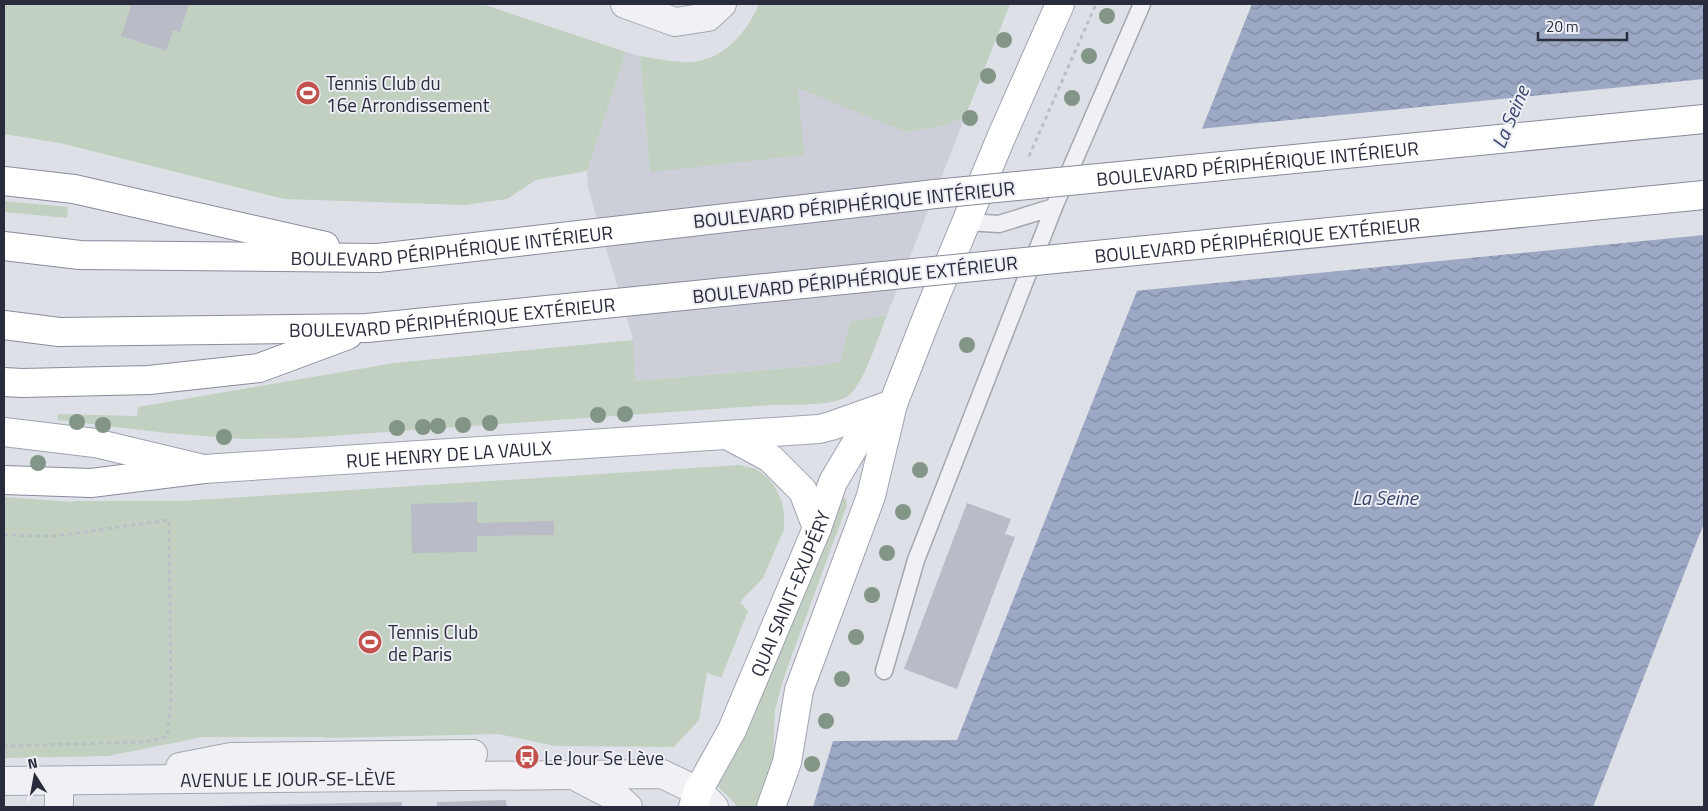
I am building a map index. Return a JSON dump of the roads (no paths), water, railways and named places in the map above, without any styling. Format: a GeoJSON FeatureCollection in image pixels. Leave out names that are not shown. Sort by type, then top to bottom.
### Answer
{"type":"FeatureCollection","features":[{"type":"Feature","properties":{"kind":"main road","name":"QUAI SAINT-EXUPÉRY"},"geometry":{"type":"LineString","coordinates":[[771,807],[787,762],[799,690],[871,496],[893,404],[1000,140],[1060,4]]}},
{"type":"Feature","properties":{"kind":"main road","name":"BOULEVARD PÉRIPHÉRIQUE INTÉRIEUR"},"geometry":{"type":"LineString","coordinates":[[4,246],[80,255],[378,258],[935,194],[1704,119]]}},
{"type":"Feature","properties":{"kind":"main road"},"geometry":{"type":"LineString","coordinates":[[4,181],[74,190],[378,258]]}},
{"type":"Feature","properties":{"kind":"main road","name":"BOULEVARD PÉRIPHÉRIQUE EXTÉRIEUR"},"geometry":{"type":"LineString","coordinates":[[4,325],[59,332],[367,328],[1704,195]]}},
{"type":"Feature","properties":{"kind":"main road"},"geometry":{"type":"LineString","coordinates":[[4,382],[149,380],[259,368],[367,328]]}},
{"type":"Feature","properties":{"kind":"main road","name":"QUAI SAINT-EXUPÉRY"},"geometry":{"type":"LineString","coordinates":[[697,803],[732,730],[817,528],[833,482],[854,445],[893,404]]}},
{"type":"Feature","properties":{"kind":"main road","name":"RUE HENRY DE LA VAULX"},"geometry":{"type":"LineString","coordinates":[[4,432],[95,442],[204,470],[819,429],[893,404]]}},
{"type":"Feature","properties":{"kind":"main road"},"geometry":{"type":"LineString","coordinates":[[727,435],[770,458],[803,491],[817,528]]}},
{"type":"Feature","properties":{"kind":"main road"},"geometry":{"type":"LineString","coordinates":[[4,480],[91,483],[204,470]]}},
{"type":"Feature","properties":{"kind":"street"},"geometry":{"type":"LineString","coordinates":[[625,4],[675,22],[715,10]]}},
{"type":"Feature","properties":{"kind":"street"},"geometry":{"type":"LineString","coordinates":[[107,780],[231,757],[473,754]]}},
{"type":"Feature","properties":{"kind":"street","name":"AVENUE LE JOUR-SE-LÈVE"},"geometry":{"type":"LineString","coordinates":[[572,774],[619,799],[628,807]]}},
{"type":"Feature","properties":{"kind":"street","name":"AVENUE LE JOUR-SE-LÈVE"},"geometry":{"type":"LineString","coordinates":[[4,781],[59,794],[107,780],[662,774],[697,803]]}},
{"type":"Feature","properties":{"kind":"lane"},"geometry":{"type":"LineString","coordinates":[[884,671],[916,560],[1054,206],[1142,4]]}},
{"type":"Feature","properties":{"kind":"lane"},"geometry":{"type":"LineString","coordinates":[[966,222],[999,224],[1054,206]]}},
{"type":"Feature","properties":{"kind":"water","name":"La Seine"},"geometry":{"type":"Polygon","coordinates":[[[1252,4],[1704,4],[1704,523],[1593,807],[813,807],[833,741],[957,740],[1252,4]]]}},
{"type":"Feature","properties":{"kind":"place","name":"Tennis Club du 16e Arrondissement"},"geometry":{"type":"Point","coordinates":[308,93]}},
{"type":"Feature","properties":{"kind":"place","name":"Tennis Club de Paris"},"geometry":{"type":"Point","coordinates":[370,642]}},
{"type":"Feature","properties":{"kind":"place","name":"Le Jour Se Lève"},"geometry":{"type":"Point","coordinates":[527,757]}}]}
